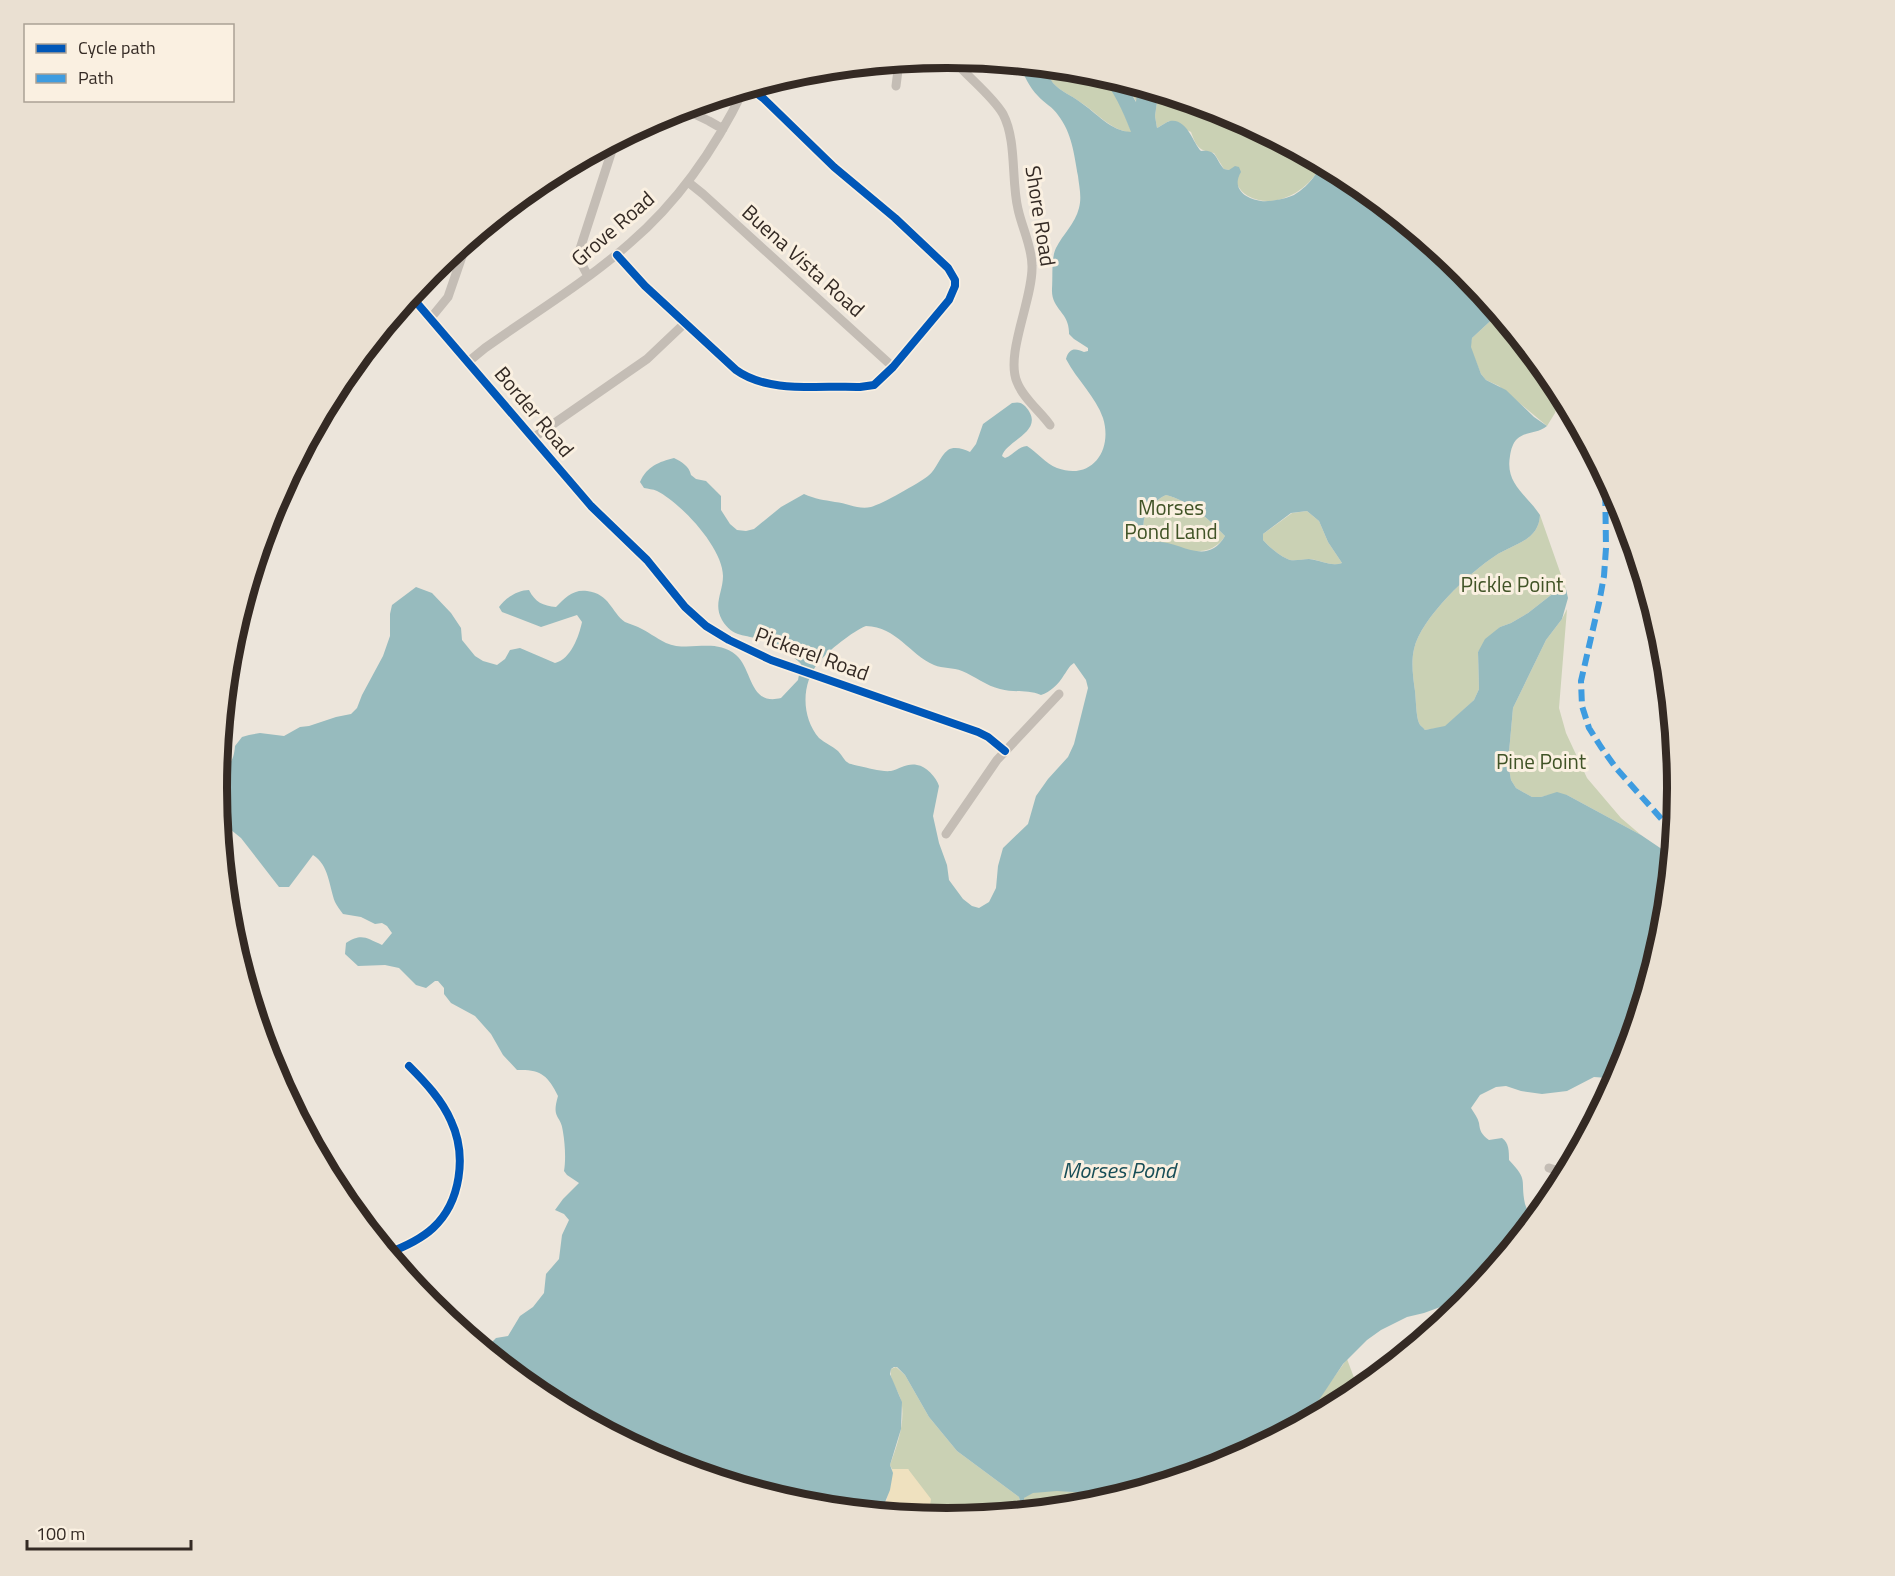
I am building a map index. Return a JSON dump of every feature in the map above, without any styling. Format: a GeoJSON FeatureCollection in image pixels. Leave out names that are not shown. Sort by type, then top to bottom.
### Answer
{"type":"FeatureCollection","features":[{"type":"Feature","properties":{"kind":"street","name":"Shore Road"},"geometry":{"type":"LineString","coordinates":[[962,68],[998,106],[1007,124],[1017,208],[1029,245],[1032,264],[1031,285],[1015,350],[1015,375],[1022,391],[1050,425]]}},
{"type":"Feature","properties":{"kind":"street"},"geometry":{"type":"LineString","coordinates":[[896,86],[898,69]]}},
{"type":"Feature","properties":{"kind":"street"},"geometry":{"type":"LineString","coordinates":[[617,255],[645,286],[736,370],[748,378],[766,384],[874,386],[893,367],[949,300],[955,280],[948,268],[896,218],[843,174],[757,93]]}},
{"type":"Feature","properties":{"kind":"street","name":"Grove Road"},"geometry":{"type":"LineString","coordinates":[[468,362],[617,255],[644,230],[688,182],[723,129],[739,99]]}},
{"type":"Feature","properties":{"kind":"street"},"geometry":{"type":"LineString","coordinates":[[694,114],[723,129]]}},
{"type":"Feature","properties":{"kind":"street"},"geometry":{"type":"LineString","coordinates":[[588,276],[581,263],[580,249],[612,151]]}},
{"type":"Feature","properties":{"kind":"street","name":"Buena Vista Road"},"geometry":{"type":"LineString","coordinates":[[688,182],[893,367]]}},
{"type":"Feature","properties":{"kind":"street"},"geometry":{"type":"LineString","coordinates":[[430,319],[448,297],[462,255]]}},
{"type":"Feature","properties":{"kind":"street","name":"Border Road"},"geometry":{"type":"LineString","coordinates":[[416,302],[597,512],[634,549]]}},
{"type":"Feature","properties":{"kind":"street"},"geometry":{"type":"LineString","coordinates":[[533,438],[648,359],[685,323]]}},
{"type":"Feature","properties":{"kind":"street","name":"Pickerel Road"},"geometry":{"type":"LineString","coordinates":[[634,549],[658,572],[685,607],[706,626],[753,652],[797,670],[972,729],[988,737],[1005,751]]}},
{"type":"Feature","properties":{"kind":"street"},"geometry":{"type":"LineString","coordinates":[[946,834],[990,768],[1059,694]]}},
{"type":"Feature","properties":{"kind":"street"},"geometry":{"type":"LineString","coordinates":[[395,1250],[423,1236],[441,1219],[453,1196],[460,1170],[459,1145],[451,1120],[429,1087],[409,1066]]}},
{"type":"Feature","properties":{"kind":"street"},"geometry":{"type":"LineString","coordinates":[[1549,1168],[1558,1170]]}},
{"type":"Feature","properties":{"kind":"green space"},"geometry":{"type":"Polygon","coordinates":[[[1049,75],[1110,86],[1132,133],[1110,125],[1059,89],[1049,75]]]}},
{"type":"Feature","properties":{"kind":"green space"},"geometry":{"type":"Polygon","coordinates":[[[1130,91],[1138,93],[1137,103],[1130,91]]]}},
{"type":"Feature","properties":{"kind":"green space"},"geometry":{"type":"Polygon","coordinates":[[[1155,99],[1223,122],[1308,164],[1317,170],[1316,173],[1302,189],[1285,198],[1266,201],[1248,196],[1239,188],[1229,170],[1224,169],[1214,153],[1199,147],[1191,132],[1169,121],[1157,128],[1155,116],[1157,102],[1155,99]]]}},
{"type":"Feature","properties":{"kind":"green space"},"geometry":{"type":"Polygon","coordinates":[[[1493,318],[1519,349],[1557,405],[1547,426],[1499,386],[1486,380],[1481,374],[1470,347],[1472,338],[1493,318]]]}},
{"type":"Feature","properties":{"kind":"green space","name":"Morses Pond Land"},"geometry":{"type":"Polygon","coordinates":[[[1166,495],[1191,506],[1225,536],[1210,549],[1201,551],[1182,550],[1153,542],[1144,529],[1145,516],[1154,503],[1166,495]]]}},
{"type":"Feature","properties":{"kind":"green space","name":"Morses Pond Land"},"geometry":{"type":"Polygon","coordinates":[[[1307,511],[1319,521],[1328,542],[1342,563],[1330,564],[1310,559],[1290,560],[1275,552],[1263,540],[1263,534],[1292,513],[1307,511]]]}},
{"type":"Feature","properties":{"kind":"green space","name":"Pickle Point"},"geometry":{"type":"Polygon","coordinates":[[[1540,515],[1566,589],[1560,588],[1528,613],[1500,627],[1478,652],[1479,689],[1474,700],[1445,727],[1425,730],[1418,720],[1413,670],[1413,654],[1418,637],[1436,610],[1472,573],[1495,556],[1524,541],[1535,531],[1540,515]]]}},
{"type":"Feature","properties":{"kind":"green space","name":"Pine Point"},"geometry":{"type":"Polygon","coordinates":[[[1567,609],[1559,708],[1566,733],[1587,778],[1621,818],[1641,835],[1567,795],[1532,797],[1516,788],[1511,780],[1508,763],[1513,708],[1546,640],[1567,609]]]}},
{"type":"Feature","properties":{"kind":"green space"},"geometry":{"type":"Polygon","coordinates":[[[1347,1359],[1356,1382],[1308,1412],[1264,1435],[1312,1408],[1347,1359]]]}},
{"type":"Feature","properties":{"kind":"green space"},"geometry":{"type":"Polygon","coordinates":[[[896,1367],[905,1375],[929,1417],[957,1451],[1019,1497],[1021,1504],[995,1507],[927,1508],[908,1469],[892,1469],[890,1465],[900,1433],[902,1417],[901,1400],[892,1381],[891,1369],[896,1367]]]}},
{"type":"Feature","properties":{"kind":"green space"},"geometry":{"type":"Polygon","coordinates":[[[1050,1490],[1093,1494],[1024,1504],[1024,1498],[1031,1494],[1050,1490]]]}},
{"type":"Feature","properties":{"kind":"sand"},"geometry":{"type":"Polygon","coordinates":[[[892,1469],[908,1469],[931,1499],[930,1508],[884,1505],[892,1469]]]}},
{"type":"Feature","properties":{"kind":"water","name":"Morses Pond"},"geometry":{"type":"Polygon","coordinates":[[[1023,72],[1049,75],[1059,89],[1110,125],[1123,131],[1131,132],[1108,86],[1130,91],[1136,102],[1137,93],[1155,99],[1157,128],[1170,121],[1181,123],[1201,151],[1213,153],[1224,169],[1239,167],[1241,172],[1238,178],[1239,188],[1245,195],[1255,200],[1273,201],[1294,195],[1306,186],[1318,170],[1386,216],[1423,246],[1493,318],[1472,338],[1471,347],[1481,374],[1486,380],[1506,390],[1534,417],[1547,426],[1524,435],[1514,442],[1509,466],[1518,488],[1540,515],[1539,524],[1524,541],[1495,556],[1472,573],[1447,597],[1426,624],[1418,637],[1413,659],[1418,720],[1425,730],[1445,726],[1474,700],[1479,689],[1478,652],[1485,639],[1500,627],[1528,613],[1560,588],[1566,589],[1568,598],[1562,619],[1546,640],[1513,708],[1508,763],[1511,780],[1516,788],[1532,797],[1557,792],[1567,795],[1641,835],[1665,851],[1662,882],[1643,974],[1630,1020],[1607,1078],[1594,1077],[1567,1091],[1542,1094],[1506,1086],[1496,1087],[1480,1095],[1471,1108],[1484,1136],[1489,1140],[1502,1138],[1506,1142],[1509,1160],[1522,1177],[1525,1204],[1529,1213],[1489,1263],[1451,1303],[1407,1317],[1381,1330],[1367,1340],[1343,1364],[1312,1408],[1266,1434],[1223,1454],[1134,1484],[1094,1493],[1057,1491],[1033,1493],[1024,1498],[1024,1504],[1021,1504],[1019,1497],[957,1451],[929,1417],[905,1375],[894,1367],[890,1374],[902,1402],[901,1429],[890,1465],[893,1473],[890,1490],[884,1505],[853,1502],[807,1495],[761,1484],[672,1454],[587,1412],[547,1387],[490,1344],[496,1338],[508,1336],[520,1316],[533,1307],[544,1293],[546,1274],[559,1259],[562,1235],[569,1220],[564,1214],[555,1210],[579,1183],[564,1171],[564,1137],[556,1113],[558,1096],[547,1078],[537,1072],[517,1070],[503,1055],[491,1034],[475,1016],[451,1003],[438,981],[426,988],[416,985],[399,968],[385,965],[358,966],[345,954],[346,943],[351,940],[360,937],[382,945],[392,933],[382,923],[375,924],[361,917],[343,914],[335,902],[322,864],[313,855],[289,887],[279,887],[241,838],[229,828],[228,766],[234,755],[235,746],[242,737],[260,733],[284,736],[300,727],[351,714],[357,708],[383,656],[390,636],[392,605],[416,587],[432,593],[451,613],[461,628],[462,640],[475,656],[483,661],[497,665],[505,659],[510,650],[520,648],[555,663],[561,661],[570,652],[579,634],[582,622],[577,615],[541,627],[502,612],[499,607],[512,595],[525,590],[529,590],[540,603],[556,607],[573,593],[587,591],[605,599],[625,622],[666,643],[684,647],[719,647],[728,650],[742,661],[757,692],[771,699],[781,698],[798,680],[801,664],[767,642],[740,635],[726,626],[718,609],[723,576],[716,553],[699,528],[677,505],[657,491],[644,488],[640,482],[650,468],[663,461],[674,458],[685,465],[696,479],[706,481],[721,496],[721,510],[730,524],[737,530],[746,531],[754,529],[781,507],[804,494],[862,508],[883,502],[928,476],[948,450],[956,448],[970,452],[976,444],[983,424],[1012,403],[1025,406],[1031,415],[1032,422],[1029,429],[1005,450],[1002,456],[1005,458],[1021,447],[1027,446],[1057,468],[1069,471],[1080,470],[1097,460],[1105,441],[1103,418],[1096,403],[1066,359],[1071,351],[1084,352],[1088,351],[1088,348],[1069,334],[1067,321],[1052,296],[1054,252],[1075,219],[1079,208],[1078,176],[1072,144],[1063,122],[1027,81],[1023,72]],[[1166,495],[1149,509],[1144,522],[1147,536],[1153,542],[1172,544],[1191,550],[1209,550],[1217,546],[1225,536],[1191,506],[1166,495]],[[1307,511],[1291,513],[1263,534],[1263,540],[1290,560],[1309,559],[1330,564],[1342,563],[1328,542],[1319,521],[1307,511]],[[866,626],[828,652],[813,670],[806,690],[806,710],[813,730],[819,738],[838,751],[850,764],[887,771],[913,765],[924,767],[930,772],[939,786],[933,816],[949,880],[963,899],[979,908],[989,902],[996,888],[998,866],[1003,848],[1028,824],[1036,796],[1068,757],[1074,744],[1088,688],[1086,680],[1074,663],[1057,684],[1041,695],[1000,689],[962,671],[934,665],[895,636],[866,626]]]}},
{"type":"Feature","properties":{"kind":"marked path"},"geometry":{"type":"LineString","coordinates":[[1605,494],[1604,576],[1581,681],[1582,706],[1589,728],[1601,747],[1616,768],[1666,825]]}},
{"type":"Feature","properties":{"kind":"cycle path"},"geometry":{"type":"LineString","coordinates":[[617,255],[645,286],[736,370],[749,378],[796,387],[860,387],[874,385],[893,367],[949,300],[955,280],[948,268],[895,218],[834,167],[757,93]]}},
{"type":"Feature","properties":{"kind":"cycle path"},"geometry":{"type":"LineString","coordinates":[[416,302],[591,506],[647,560],[685,607],[706,626],[771,660],[978,732],[1005,751]]}},
{"type":"Feature","properties":{"kind":"cycle path"},"geometry":{"type":"LineString","coordinates":[[395,1250],[423,1236],[442,1217],[455,1192],[460,1163],[456,1134],[447,1113],[427,1085],[409,1066]]}}]}
